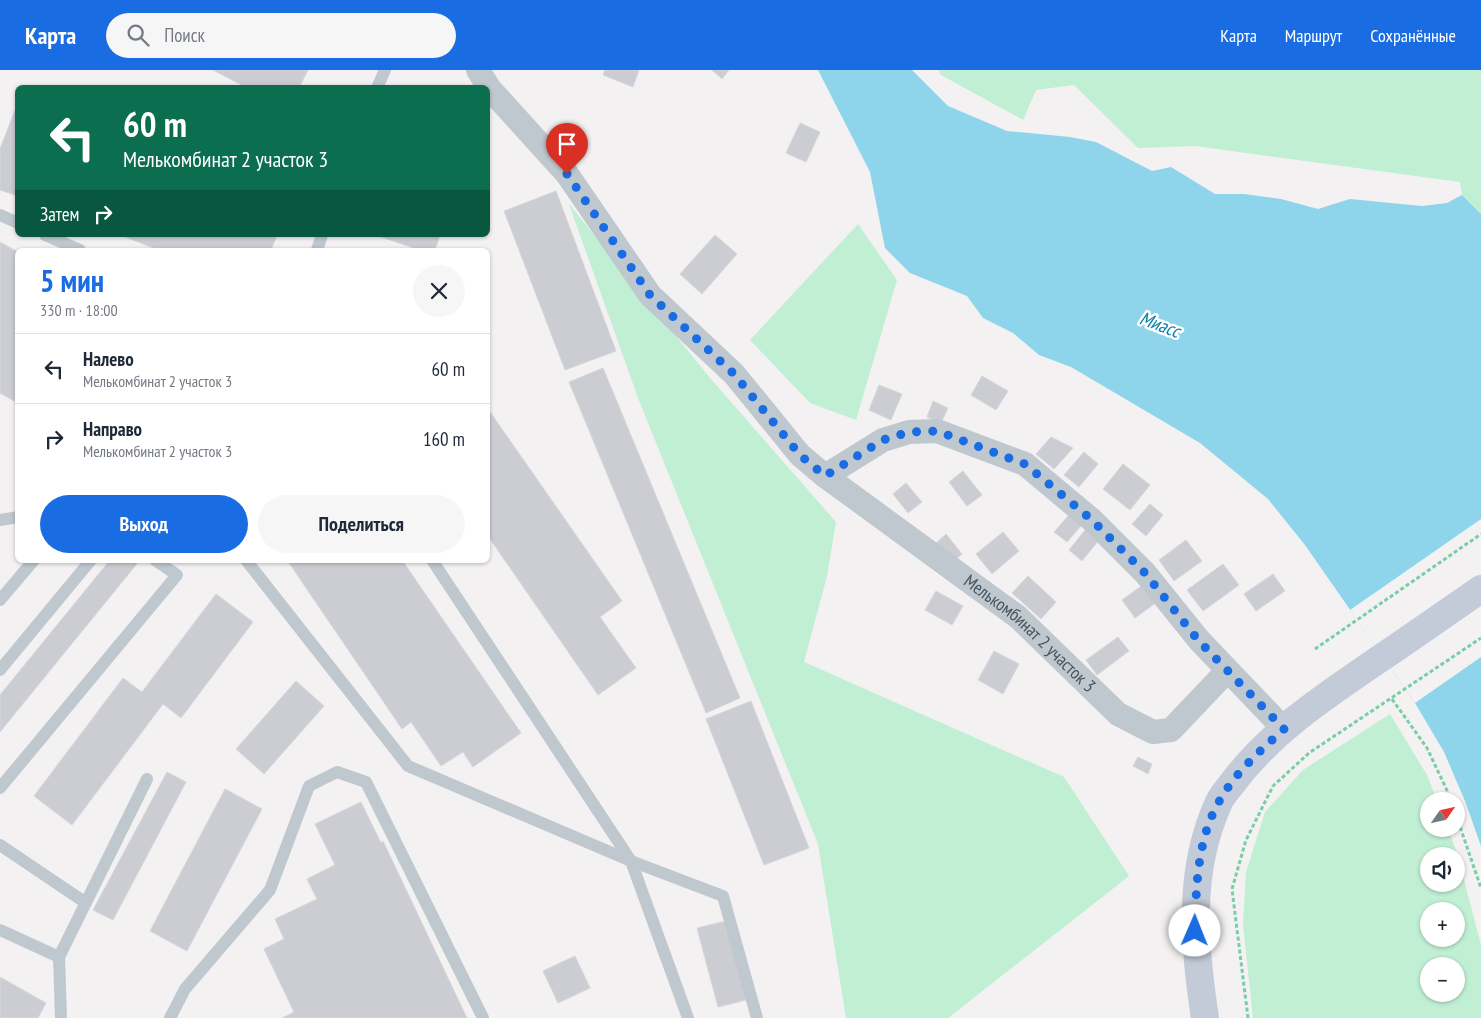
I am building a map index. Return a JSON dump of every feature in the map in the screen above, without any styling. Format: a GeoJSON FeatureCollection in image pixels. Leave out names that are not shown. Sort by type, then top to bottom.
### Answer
{"type":"FeatureCollection","features":[{"type":"Feature","properties":{"kind":"street","name":"Мелькомбинат 2 участок 3"},"geometry":{"type":"LineString","coordinates":[[478,70],[487,85]]}},
{"type":"Feature","properties":{"kind":"street","name":"Мелькомбинат 2 участок 3"},"geometry":{"type":"LineString","coordinates":[[490,89],[567,174],[650,295],[734,374],[800,455],[825,476],[1018,618],[1118,714],[1153,732],[1171,730],[1227,671]]}},
{"type":"Feature","properties":{"kind":"street"},"geometry":{"type":"LineString","coordinates":[[825,476],[883,440],[909,432],[937,431],[1025,464],[1092,520],[1145,573],[1198,640],[1284,729]]}},
{"type":"Feature","properties":{"kind":"street"},"geometry":{"type":"LineString","coordinates":[[1205,1018],[1198,975],[1195,931],[1196,883],[1205,836],[1219,800],[1248,762],[1311,706],[1481,589]]}},
{"type":"Feature","properties":{"kind":"lane"},"geometry":{"type":"LineString","coordinates":[[378,85],[385,70]]}},
{"type":"Feature","properties":{"kind":"lane"},"geometry":{"type":"LineString","coordinates":[[0,215],[15,222]]}},
{"type":"Feature","properties":{"kind":"lane"},"geometry":{"type":"LineString","coordinates":[[50,237],[75,248]]}},
{"type":"Feature","properties":{"kind":"lane"},"geometry":{"type":"LineString","coordinates":[[0,520],[15,518]]}},
{"type":"Feature","properties":{"kind":"lane"},"geometry":{"type":"LineString","coordinates":[[0,600],[31,563]]}},
{"type":"Feature","properties":{"kind":"lane"},"geometry":{"type":"LineString","coordinates":[[0,670],[89,563]]}},
{"type":"Feature","properties":{"kind":"lane"},"geometry":{"type":"LineString","coordinates":[[0,788],[177,575],[159,563]]}},
{"type":"Feature","properties":{"kind":"lane"},"geometry":{"type":"LineString","coordinates":[[248,563],[408,766],[631,862],[723,896],[757,1018]]}},
{"type":"Feature","properties":{"kind":"lane"},"geometry":{"type":"LineString","coordinates":[[434,563],[631,862],[688,1018]]}},
{"type":"Feature","properties":{"kind":"lane"},"geometry":{"type":"LineString","coordinates":[[170,1018],[185,989],[270,890],[309,786],[337,772],[366,782],[483,1018]]}},
{"type":"Feature","properties":{"kind":"lane"},"geometry":{"type":"LineString","coordinates":[[61,1018],[59,957],[147,779]]}},
{"type":"Feature","properties":{"kind":"lane"},"geometry":{"type":"LineString","coordinates":[[0,845],[86,903]]}},
{"type":"Feature","properties":{"kind":"lane"},"geometry":{"type":"LineString","coordinates":[[0,930],[59,957]]}},
{"type":"Feature","properties":{"kind":"path"},"geometry":{"type":"LineString","coordinates":[[1314,649],[1481,534]]}},
{"type":"Feature","properties":{"kind":"path"},"geometry":{"type":"LineString","coordinates":[[1248,1018],[1232,889],[1246,840],[1273,786],[1309,753],[1481,638]]}},
{"type":"Feature","properties":{"kind":"path"},"geometry":{"type":"LineString","coordinates":[[1392,699],[1427,748],[1448,792]]}},
{"type":"Feature","properties":{"kind":"path"},"geometry":{"type":"LineString","coordinates":[[1464,838],[1481,888]]}},
{"type":"Feature","properties":{"kind":"green space"},"geometry":{"type":"Polygon","coordinates":[[[939,70],[1481,70],[1481,214],[1462,195],[1460,182],[1195,146],[1138,148],[1074,85],[1036,90],[1023,120],[941,75],[939,70]]]}},
{"type":"Feature","properties":{"kind":"green space"},"geometry":{"type":"Polygon","coordinates":[[[569,204],[710,378],[836,522],[827,576],[804,662],[1064,777],[1129,876],[948,1018],[846,1018],[818,844],[638,398],[569,204]]]}},
{"type":"Feature","properties":{"kind":"green space"},"geometry":{"type":"Polygon","coordinates":[[[858,224],[897,280],[856,420],[810,403],[750,340],[858,224]]]}},
{"type":"Feature","properties":{"kind":"green space"},"geometry":{"type":"Polygon","coordinates":[[[1390,714],[1427,775],[1434,792],[1420,792],[1420,838],[1451,838],[1455,847],[1420,847],[1420,892],[1465,892],[1465,884],[1481,945],[1481,1018],[1253,1018],[1243,925],[1246,872],[1265,812],[1303,770],[1390,714]]]}},
{"type":"Feature","properties":{"kind":"water","name":"Миасс"},"geometry":{"type":"Polygon","coordinates":[[[818,70],[912,70],[948,106],[1007,131],[1070,137],[1096,142],[1152,171],[1171,167],[1215,194],[1244,194],[1281,199],[1318,209],[1350,199],[1422,206],[1447,203],[1462,195],[1481,214],[1481,846],[1465,801],[1465,792],[1461,792],[1444,752],[1415,703],[1305,545],[1268,499],[1200,443],[1071,367],[1039,355],[1013,333],[983,318],[967,296],[910,273],[885,248],[870,172],[818,70]]]}},
{"type":"Feature","properties":{"kind":"pier"},"geometry":{"type":"Polygon","coordinates":[[[1481,519],[1481,657],[1415,703],[1350,610],[1481,519]]]}},
{"type":"Feature","properties":{"kind":"building"},"geometry":{"type":"Polygon","coordinates":[[[213,70],[308,70],[300,85],[241,85],[213,70]]]}},
{"type":"Feature","properties":{"kind":"building"},"geometry":{"type":"Polygon","coordinates":[[[605,70],[639,70],[633,87],[603,75],[605,70]]]}},
{"type":"Feature","properties":{"kind":"building"},"geometry":{"type":"Polygon","coordinates":[[[712,70],[729,70],[722,79],[712,70]]]}},
{"type":"Feature","properties":{"kind":"building"},"geometry":{"type":"Polygon","coordinates":[[[15,110],[15,195],[0,190],[0,149],[15,110]]]}},
{"type":"Feature","properties":{"kind":"building"},"geometry":{"type":"Polygon","coordinates":[[[800,123],[820,132],[806,162],[786,153],[800,123]]]}},
{"type":"Feature","properties":{"kind":"building"},"geometry":{"type":"Polygon","coordinates":[[[556,191],[616,351],[565,370],[504,211],[556,191]]]}},
{"type":"Feature","properties":{"kind":"building"},"geometry":{"type":"Polygon","coordinates":[[[715,235],[737,254],[702,294],[680,274],[715,235]]]}},
{"type":"Feature","properties":{"kind":"building"},"geometry":{"type":"Polygon","coordinates":[[[125,237],[276,237],[272,248],[154,248],[125,237]]]}},
{"type":"Feature","properties":{"kind":"building"},"geometry":{"type":"Polygon","coordinates":[[[381,237],[439,237],[436,248],[414,248],[381,237]]]}},
{"type":"Feature","properties":{"kind":"building"},"geometry":{"type":"Polygon","coordinates":[[[0,242],[15,250],[15,401],[0,393],[0,242]]]}},
{"type":"Feature","properties":{"kind":"building"},"geometry":{"type":"Polygon","coordinates":[[[603,368],[740,698],[706,713],[569,382],[603,368]]]}},
{"type":"Feature","properties":{"kind":"building"},"geometry":{"type":"Polygon","coordinates":[[[982,376],[1008,391],[996,410],[971,395],[982,376]]]}},
{"type":"Feature","properties":{"kind":"building"},"geometry":{"type":"Polygon","coordinates":[[[879,385],[902,394],[891,420],[869,410],[879,385]]]}},
{"type":"Feature","properties":{"kind":"building"},"geometry":{"type":"Polygon","coordinates":[[[933,401],[948,408],[941,423],[927,417],[933,401]]]}},
{"type":"Feature","properties":{"kind":"building"},"geometry":{"type":"Polygon","coordinates":[[[490,412],[622,601],[600,617],[636,668],[598,695],[490,539],[490,412]]]}},
{"type":"Feature","properties":{"kind":"building"},"geometry":{"type":"Polygon","coordinates":[[[1051,437],[1073,448],[1054,469],[1036,454],[1051,437]]]}},
{"type":"Feature","properties":{"kind":"building"},"geometry":{"type":"Polygon","coordinates":[[[1084,452],[1098,464],[1079,487],[1064,475],[1084,452]]]}},
{"type":"Feature","properties":{"kind":"building"},"geometry":{"type":"Polygon","coordinates":[[[1123,464],[1150,485],[1130,510],[1103,489],[1123,464]]]}},
{"type":"Feature","properties":{"kind":"building"},"geometry":{"type":"Polygon","coordinates":[[[963,471],[982,495],[967,506],[949,482],[963,471]]]}},
{"type":"Feature","properties":{"kind":"building"},"geometry":{"type":"Polygon","coordinates":[[[906,483],[922,502],[908,513],[893,494],[906,483]]]}},
{"type":"Feature","properties":{"kind":"building"},"geometry":{"type":"Polygon","coordinates":[[[1150,504],[1163,515],[1146,536],[1132,524],[1150,504]]]}},
{"type":"Feature","properties":{"kind":"building"},"geometry":{"type":"Polygon","coordinates":[[[1069,515],[1081,526],[1067,542],[1054,532],[1069,515]]]}},
{"type":"Feature","properties":{"kind":"building"},"geometry":{"type":"Polygon","coordinates":[[[1086,529],[1099,540],[1082,561],[1069,550],[1086,529]]]}},
{"type":"Feature","properties":{"kind":"building"},"geometry":{"type":"Polygon","coordinates":[[[1003,532],[1019,551],[992,574],[976,554],[1003,532]]]}},
{"type":"Feature","properties":{"kind":"building"},"geometry":{"type":"Polygon","coordinates":[[[946,534],[962,554],[950,564],[934,545],[946,534]]]}},
{"type":"Feature","properties":{"kind":"building"},"geometry":{"type":"Polygon","coordinates":[[[1186,540],[1202,561],[1174,581],[1159,560],[1186,540]]]}},
{"type":"Feature","properties":{"kind":"building"},"geometry":{"type":"Polygon","coordinates":[[[108,563],[138,563],[0,732],[0,695],[108,563]]]}},
{"type":"Feature","properties":{"kind":"building"},"geometry":{"type":"Polygon","coordinates":[[[289,563],[404,563],[521,733],[473,767],[463,752],[441,766],[411,722],[402,729],[289,563]]]}},
{"type":"Feature","properties":{"kind":"building"},"geometry":{"type":"Polygon","coordinates":[[[1223,564],[1239,585],[1203,611],[1187,590],[1223,564]]]}},
{"type":"Feature","properties":{"kind":"building"},"geometry":{"type":"Polygon","coordinates":[[[1273,574],[1285,591],[1256,611],[1244,594],[1273,574]]]}},
{"type":"Feature","properties":{"kind":"building"},"geometry":{"type":"Polygon","coordinates":[[[1028,576],[1056,602],[1041,619],[1012,593],[1028,576]]]}},
{"type":"Feature","properties":{"kind":"building"},"geometry":{"type":"Polygon","coordinates":[[[1144,584],[1157,602],[1135,618],[1122,600],[1144,584]]]}},
{"type":"Feature","properties":{"kind":"building"},"geometry":{"type":"Polygon","coordinates":[[[936,591],[963,606],[952,625],[925,610],[936,591]]]}},
{"type":"Feature","properties":{"kind":"building"},"geometry":{"type":"Polygon","coordinates":[[[216,594],[253,622],[181,718],[163,704],[72,825],[34,796],[123,678],[142,692],[216,594]]]}},
{"type":"Feature","properties":{"kind":"building"},"geometry":{"type":"Polygon","coordinates":[[[1118,637],[1129,651],[1097,675],[1086,660],[1118,637]]]}},
{"type":"Feature","properties":{"kind":"building"},"geometry":{"type":"Polygon","coordinates":[[[994,651],[1019,664],[1003,694],[978,680],[994,651]]]}},
{"type":"Feature","properties":{"kind":"building"},"geometry":{"type":"Polygon","coordinates":[[[296,681],[324,706],[264,774],[236,749],[296,681]]]}},
{"type":"Feature","properties":{"kind":"building"},"geometry":{"type":"Polygon","coordinates":[[[751,701],[809,848],[764,865],[706,719],[751,701]]]}},
{"type":"Feature","properties":{"kind":"building"},"geometry":{"type":"Polygon","coordinates":[[[1138,757],[1152,764],[1148,774],[1133,766],[1138,757]]]}},
{"type":"Feature","properties":{"kind":"building"},"geometry":{"type":"Polygon","coordinates":[[[167,772],[186,782],[113,920],[93,910],[167,772]]]}},
{"type":"Feature","properties":{"kind":"building"},"geometry":{"type":"Polygon","coordinates":[[[225,789],[262,809],[187,951],[150,931],[225,789]]]}},
{"type":"Feature","properties":{"kind":"building"},"geometry":{"type":"Polygon","coordinates":[[[361,802],[381,843],[383,841],[467,1018],[282,1018],[294,1012],[264,949],[284,939],[275,919],[317,899],[307,879],[335,865],[315,824],[361,802]]]}},
{"type":"Feature","properties":{"kind":"building"},"geometry":{"type":"Polygon","coordinates":[[[726,921],[746,1000],[718,1007],[697,928],[726,921]]]}},
{"type":"Feature","properties":{"kind":"building"},"geometry":{"type":"Polygon","coordinates":[[[575,956],[590,988],[558,1003],[543,971],[575,956]]]}},
{"type":"Feature","properties":{"kind":"building"},"geometry":{"type":"Polygon","coordinates":[[[0,977],[46,1003],[38,1018],[0,1018],[0,977]]]}},
{"type":"Feature","properties":{"kind":"route"},"geometry":{"type":"LineString","coordinates":[[567,174],[650,295],[734,374],[800,455],[825,476],[883,440],[909,432],[937,431],[1025,464],[1092,520],[1145,573],[1198,640],[1284,729],[1248,762],[1219,800],[1205,836],[1196,883],[1195,931]]}}]}
